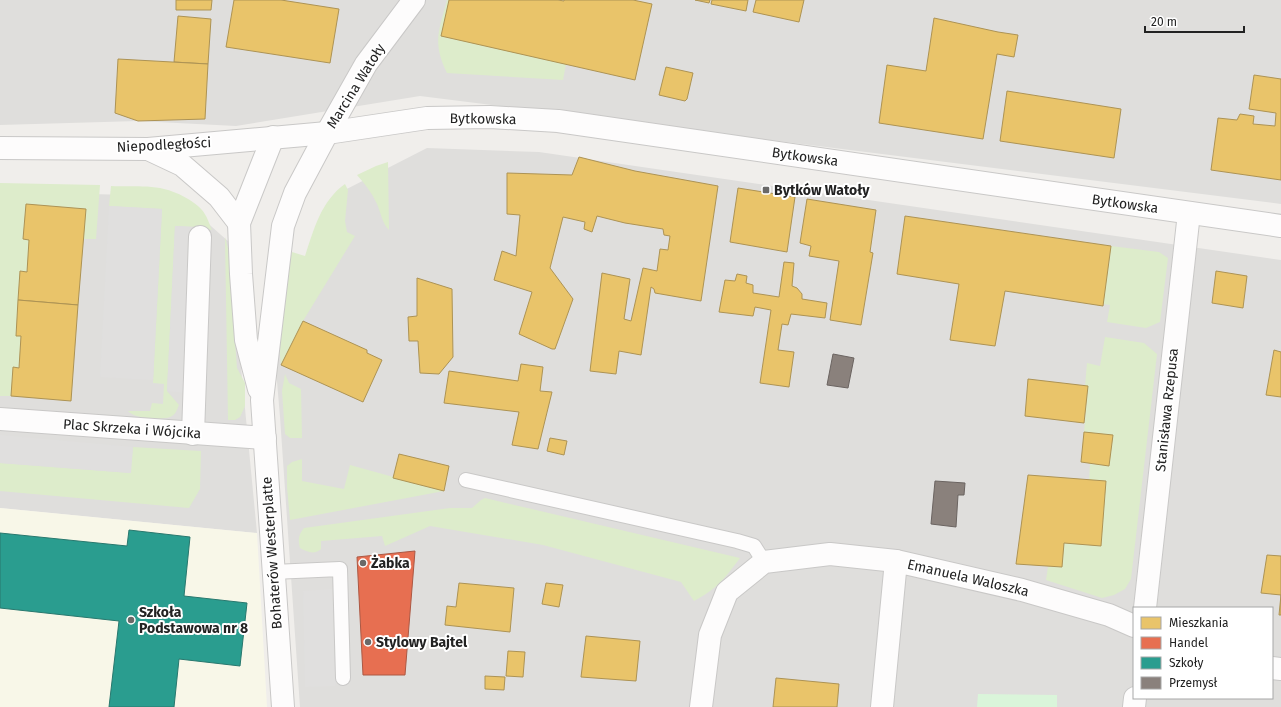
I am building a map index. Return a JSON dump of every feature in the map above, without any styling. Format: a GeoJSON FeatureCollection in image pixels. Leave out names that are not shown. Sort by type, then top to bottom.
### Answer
{"type":"FeatureCollection","features":[{"type":"Feature","properties":{"kind":"street","name":"Marcina Watoły"},"geometry":{"type":"LineString","coordinates":[[327,133],[366,64],[414,0]]}},
{"type":"Feature","properties":{"kind":"street","name":"Bytkowska"},"geometry":{"type":"LineString","coordinates":[[327,133],[427,118],[490,117],[558,121],[1281,226]]}},
{"type":"Feature","properties":{"kind":"street","name":"Niepodległości"},"geometry":{"type":"LineString","coordinates":[[0,148],[148,148],[327,133]]}},
{"type":"Feature","properties":{"kind":"street","name":"Bohaterów Westerplatte"},"geometry":{"type":"LineString","coordinates":[[283,707],[262,400],[283,226],[296,193],[327,133]]}},
{"type":"Feature","properties":{"kind":"street","name":"Bohaterów Westerplatte"},"geometry":{"type":"LineString","coordinates":[[262,400],[246,340],[239,223],[273,137]]}},
{"type":"Feature","properties":{"kind":"street"},"geometry":{"type":"LineString","coordinates":[[148,148],[182,165],[219,197],[239,223]]}},
{"type":"Feature","properties":{"kind":"street","name":"Stanisława Rzepusa"},"geometry":{"type":"LineString","coordinates":[[1145,607],[1188,213]]}},
{"type":"Feature","properties":{"kind":"street"},"geometry":{"type":"LineString","coordinates":[[193,434],[200,237]]}},
{"type":"Feature","properties":{"kind":"street","name":"Plac Skrzeka i Wójcika"},"geometry":{"type":"LineString","coordinates":[[0,418],[193,434],[264,438]]}},
{"type":"Feature","properties":{"kind":"street"},"geometry":{"type":"LineString","coordinates":[[701,707],[710,635],[727,592],[764,562],[830,554],[896,561]]}},
{"type":"Feature","properties":{"kind":"street","name":"Emanuela Waloszka"},"geometry":{"type":"LineString","coordinates":[[882,707],[896,561],[1022,590],[1109,615],[1133,626]]}},
{"type":"Feature","properties":{"kind":"lane"},"geometry":{"type":"LineString","coordinates":[[466,480],[737,541],[754,546],[764,562]]}},
{"type":"Feature","properties":{"kind":"lane"},"geometry":{"type":"LineString","coordinates":[[273,572],[340,570],[343,678]]}},
{"type":"Feature","properties":{"kind":"shaded area"},"geometry":{"type":"Polygon","coordinates":[[[0,0],[1281,0],[1281,204],[420,96],[236,126],[138,121],[0,125],[0,0]]]}},
{"type":"Feature","properties":{"kind":"shaded area"},"geometry":{"type":"Polygon","coordinates":[[[427,148],[539,152],[1281,260],[1281,707],[300,707],[275,358],[337,194],[427,148]]]}},
{"type":"Feature","properties":{"kind":"shaded area"},"geometry":{"type":"Polygon","coordinates":[[[0,192],[177,196],[229,242],[257,533],[0,508],[0,192]]]}},
{"type":"Feature","properties":{"kind":"shaded area"},"geometry":{"type":"Polygon","coordinates":[[[109,206],[162,209],[153,380],[100,377],[109,206]]]}},
{"type":"Feature","properties":{"kind":"shaded area"},"geometry":{"type":"Polygon","coordinates":[[[175,226],[196,227],[187,393],[167,391],[175,226]]]}},
{"type":"Feature","properties":{"kind":"shaded area"},"geometry":{"type":"Polygon","coordinates":[[[0,435],[133,447],[131,473],[0,463],[0,435]]]}},
{"type":"Feature","properties":{"kind":"shaded area","name":"Szkoła Podstawowa nr 8"},"geometry":{"type":"Polygon","coordinates":[[[0,508],[257,533],[267,707],[0,707],[0,508]]]}},
{"type":"Feature","properties":{"kind":"shaded area"},"geometry":{"type":"Polygon","coordinates":[[[332,589],[336,686],[305,687],[303,591],[332,589]]]}},
{"type":"Feature","properties":{"kind":"green space"},"geometry":{"type":"Polygon","coordinates":[[[447,0],[449,0],[441,36],[566,64],[563,80],[447,73],[442,62],[438,44],[438,36],[447,0]]]}},
{"type":"Feature","properties":{"kind":"green space"},"geometry":{"type":"Polygon","coordinates":[[[388,162],[389,230],[383,221],[373,196],[357,175],[388,162]]]}},
{"type":"Feature","properties":{"kind":"green space"},"geometry":{"type":"Polygon","coordinates":[[[0,183],[100,185],[96,239],[83,239],[85,209],[26,204],[23,239],[29,240],[27,272],[20,271],[16,336],[21,336],[19,368],[13,368],[11,396],[0,396],[0,183]]]}},
{"type":"Feature","properties":{"kind":"green space"},"geometry":{"type":"Polygon","coordinates":[[[345,184],[348,190],[345,221],[347,232],[355,236],[303,321],[281,365],[278,337],[284,284],[292,252],[305,256],[315,226],[324,207],[345,184]]]}},
{"type":"Feature","properties":{"kind":"green space"},"geometry":{"type":"Polygon","coordinates":[[[111,186],[158,188],[179,194],[202,210],[207,217],[212,230],[196,227],[175,226],[167,391],[179,405],[174,414],[168,418],[156,419],[136,416],[128,411],[150,411],[152,403],[163,404],[164,384],[153,383],[162,209],[109,206],[111,186]]]}},
{"type":"Feature","properties":{"kind":"green space"},"geometry":{"type":"Polygon","coordinates":[[[225,237],[228,248],[237,368],[245,383],[245,406],[240,417],[235,420],[228,420],[225,237]]]}},
{"type":"Feature","properties":{"kind":"green space"},"geometry":{"type":"Polygon","coordinates":[[[1111,246],[1159,252],[1168,258],[1160,322],[1146,328],[1107,322],[1110,305],[1103,304],[1111,246]]]}},
{"type":"Feature","properties":{"kind":"green space"},"geometry":{"type":"Polygon","coordinates":[[[1105,337],[1144,343],[1157,354],[1131,579],[1125,589],[1114,595],[1102,598],[1046,580],[1048,567],[1062,567],[1064,543],[1101,546],[1106,481],[1089,480],[1090,464],[1109,466],[1113,436],[1084,432],[1088,386],[1085,386],[1087,363],[1100,366],[1105,337]]]}},
{"type":"Feature","properties":{"kind":"green space"},"geometry":{"type":"Polygon","coordinates":[[[285,374],[289,383],[301,389],[302,438],[290,438],[285,434],[282,391],[285,374]]]}},
{"type":"Feature","properties":{"kind":"green space"},"geometry":{"type":"Polygon","coordinates":[[[133,447],[201,451],[200,489],[189,508],[0,491],[0,463],[130,473],[133,447]]]}},
{"type":"Feature","properties":{"kind":"green space"},"geometry":{"type":"Polygon","coordinates":[[[302,459],[302,481],[344,489],[350,465],[444,491],[290,520],[287,466],[292,462],[302,459]]]}},
{"type":"Feature","properties":{"kind":"green space"},"geometry":{"type":"Polygon","coordinates":[[[485,498],[740,558],[715,587],[694,601],[681,582],[543,545],[430,526],[385,546],[382,536],[321,541],[321,549],[316,552],[308,552],[300,548],[299,538],[304,528],[450,508],[472,508],[485,498]]]}},
{"type":"Feature","properties":{"kind":"green space"},"geometry":{"type":"Polygon","coordinates":[[[978,694],[1057,695],[1057,707],[977,707],[978,694]]]}},
{"type":"Feature","properties":{"kind":"building: Mieszkania"},"geometry":{"type":"Polygon","coordinates":[[[176,0],[212,0],[211,10],[176,10],[176,0]]]}},
{"type":"Feature","properties":{"kind":"building: Mieszkania"},"geometry":{"type":"Polygon","coordinates":[[[234,0],[281,0],[339,9],[330,63],[226,47],[234,0]]]}},
{"type":"Feature","properties":{"kind":"building: Mieszkania"},"geometry":{"type":"Polygon","coordinates":[[[449,0],[633,0],[652,4],[635,80],[441,36],[449,0]]]}},
{"type":"Feature","properties":{"kind":"building: Mieszkania"},"geometry":{"type":"Polygon","coordinates":[[[695,0],[710,0],[709,3],[695,0]]]}},
{"type":"Feature","properties":{"kind":"building: Mieszkania"},"geometry":{"type":"Polygon","coordinates":[[[712,0],[748,0],[746,11],[711,4],[712,0]]]}},
{"type":"Feature","properties":{"kind":"building: Mieszkania"},"geometry":{"type":"Polygon","coordinates":[[[756,0],[804,0],[799,22],[753,12],[756,0]]]}},
{"type":"Feature","properties":{"kind":"building: Mieszkania"},"geometry":{"type":"Polygon","coordinates":[[[178,16],[211,19],[208,64],[174,62],[178,16]]]}},
{"type":"Feature","properties":{"kind":"building: Mieszkania"},"geometry":{"type":"Polygon","coordinates":[[[934,18],[1018,35],[1014,57],[997,54],[983,139],[879,123],[887,65],[926,71],[934,18]]]}},
{"type":"Feature","properties":{"kind":"building: Mieszkania"},"geometry":{"type":"Polygon","coordinates":[[[118,59],[208,64],[205,119],[138,121],[115,113],[118,59]]]}},
{"type":"Feature","properties":{"kind":"building: Mieszkania"},"geometry":{"type":"Polygon","coordinates":[[[666,67],[693,73],[687,99],[685,101],[659,95],[666,67]]]}},
{"type":"Feature","properties":{"kind":"building: Mieszkania"},"geometry":{"type":"Polygon","coordinates":[[[1254,75],[1281,79],[1281,180],[1211,170],[1218,118],[1237,120],[1240,114],[1254,116],[1253,124],[1275,126],[1276,113],[1249,109],[1254,75]]]}},
{"type":"Feature","properties":{"kind":"building: Mieszkania"},"geometry":{"type":"Polygon","coordinates":[[[1007,91],[1121,109],[1114,158],[1000,141],[1007,91]]]}},
{"type":"Feature","properties":{"kind":"building: Mieszkania"},"geometry":{"type":"Polygon","coordinates":[[[579,157],[635,171],[718,186],[701,301],[655,293],[654,289],[651,287],[641,355],[619,351],[616,374],[590,371],[602,273],[630,279],[624,319],[631,321],[643,268],[657,271],[660,249],[668,250],[670,236],[664,235],[663,229],[625,223],[597,216],[592,232],[584,229],[585,222],[563,217],[550,268],[573,299],[555,349],[519,334],[532,292],[494,280],[502,251],[516,256],[520,215],[507,214],[507,173],[572,175],[579,157]]]}},
{"type":"Feature","properties":{"kind":"building: Mieszkania"},"geometry":{"type":"Polygon","coordinates":[[[738,188],[795,197],[787,252],[730,242],[738,188]]]}},
{"type":"Feature","properties":{"kind":"building: Mieszkania"},"geometry":{"type":"Polygon","coordinates":[[[807,199],[876,210],[870,252],[873,253],[861,325],[830,320],[839,261],[809,256],[811,246],[800,243],[807,199]]]}},
{"type":"Feature","properties":{"kind":"building: Mieszkania"},"geometry":{"type":"Polygon","coordinates":[[[26,204],[86,209],[78,305],[18,300],[20,271],[27,272],[29,240],[23,239],[26,204]]]}},
{"type":"Feature","properties":{"kind":"building: Mieszkania"},"geometry":{"type":"Polygon","coordinates":[[[905,216],[1111,246],[1103,306],[1005,291],[995,346],[950,340],[959,284],[897,274],[905,216]]]}},
{"type":"Feature","properties":{"kind":"building: Mieszkania"},"geometry":{"type":"Polygon","coordinates":[[[784,262],[794,263],[792,286],[797,288],[802,294],[802,299],[827,303],[825,318],[791,314],[788,325],[782,324],[778,350],[794,352],[789,387],[760,383],[771,310],[755,307],[753,316],[719,312],[725,280],[735,281],[737,274],[747,276],[746,283],[753,285],[753,293],[779,297],[784,262]]]}},
{"type":"Feature","properties":{"kind":"building: Mieszkania"},"geometry":{"type":"Polygon","coordinates":[[[1216,271],[1247,276],[1243,308],[1212,303],[1216,271]]]}},
{"type":"Feature","properties":{"kind":"building: Mieszkania"},"geometry":{"type":"Polygon","coordinates":[[[417,278],[452,289],[453,357],[439,374],[420,373],[418,341],[409,341],[408,317],[417,316],[417,278]]]}},
{"type":"Feature","properties":{"kind":"building: Mieszkania"},"geometry":{"type":"Polygon","coordinates":[[[18,300],[78,305],[71,401],[11,396],[13,367],[19,368],[21,336],[16,336],[18,300]]]}},
{"type":"Feature","properties":{"kind":"building: Mieszkania"},"geometry":{"type":"Polygon","coordinates":[[[303,321],[367,350],[367,353],[382,360],[363,402],[281,365],[303,321]]]}},
{"type":"Feature","properties":{"kind":"building: Mieszkania"},"geometry":{"type":"Polygon","coordinates":[[[1274,350],[1281,352],[1281,397],[1266,395],[1274,350]]]}},
{"type":"Feature","properties":{"kind":"building: Mieszkania"},"geometry":{"type":"Polygon","coordinates":[[[521,364],[543,367],[540,391],[552,392],[538,449],[512,445],[519,412],[444,403],[449,371],[518,381],[521,364]]]}},
{"type":"Feature","properties":{"kind":"building: Mieszkania"},"geometry":{"type":"Polygon","coordinates":[[[1028,379],[1088,386],[1084,423],[1025,416],[1028,379]]]}},
{"type":"Feature","properties":{"kind":"building: Mieszkania"},"geometry":{"type":"Polygon","coordinates":[[[1084,432],[1113,435],[1109,466],[1081,462],[1084,432]]]}},
{"type":"Feature","properties":{"kind":"building: Mieszkania"},"geometry":{"type":"Polygon","coordinates":[[[550,438],[567,441],[564,455],[547,451],[550,438]]]}},
{"type":"Feature","properties":{"kind":"building: Mieszkania"},"geometry":{"type":"Polygon","coordinates":[[[399,454],[449,466],[444,491],[393,478],[399,454]]]}},
{"type":"Feature","properties":{"kind":"building: Mieszkania"},"geometry":{"type":"Polygon","coordinates":[[[1028,475],[1106,481],[1101,546],[1064,543],[1062,567],[1016,564],[1028,475]]]}},
{"type":"Feature","properties":{"kind":"building: Mieszkania"},"geometry":{"type":"Polygon","coordinates":[[[1267,555],[1281,556],[1281,595],[1261,593],[1267,555]]]}},
{"type":"Feature","properties":{"kind":"building: Mieszkania"},"geometry":{"type":"Polygon","coordinates":[[[459,583],[514,588],[510,632],[445,625],[447,606],[456,607],[459,583]]]}},
{"type":"Feature","properties":{"kind":"building: Mieszkania"},"geometry":{"type":"Polygon","coordinates":[[[546,583],[563,585],[559,607],[542,604],[546,583]]]}},
{"type":"Feature","properties":{"kind":"building: Mieszkania"},"geometry":{"type":"Polygon","coordinates":[[[1281,595],[1281,615],[1279,615],[1281,595]]]}},
{"type":"Feature","properties":{"kind":"building: Mieszkania"},"geometry":{"type":"Polygon","coordinates":[[[586,636],[640,641],[636,681],[581,677],[586,636]]]}},
{"type":"Feature","properties":{"kind":"building: Mieszkania"},"geometry":{"type":"Polygon","coordinates":[[[508,651],[525,652],[523,677],[506,676],[508,651]]]}},
{"type":"Feature","properties":{"kind":"building: Mieszkania"},"geometry":{"type":"Polygon","coordinates":[[[485,676],[505,677],[504,690],[485,689],[485,676]]]}},
{"type":"Feature","properties":{"kind":"building: Mieszkania"},"geometry":{"type":"Polygon","coordinates":[[[776,678],[839,684],[837,707],[773,707],[776,678]]]}},
{"type":"Feature","properties":{"kind":"building: Handel"},"geometry":{"type":"Polygon","coordinates":[[[415,551],[405,675],[363,675],[357,557],[415,551]]]}},
{"type":"Feature","properties":{"kind":"building: Szkoły"},"geometry":{"type":"Polygon","coordinates":[[[129,530],[190,537],[184,596],[247,603],[240,666],[179,659],[174,707],[109,707],[119,621],[0,608],[0,533],[127,546],[129,530]]]}},
{"type":"Feature","properties":{"kind":"building: Przemysł"},"geometry":{"type":"Polygon","coordinates":[[[833,354],[854,358],[848,388],[827,385],[833,354]]]}},
{"type":"Feature","properties":{"kind":"building: Przemysł"},"geometry":{"type":"Polygon","coordinates":[[[935,481],[965,483],[964,495],[958,495],[956,527],[931,524],[935,481]]]}},
{"type":"Feature","properties":{"kind":"place","name":"Bytków Watoły"},"geometry":{"type":"Point","coordinates":[766,190]}},
{"type":"Feature","properties":{"kind":"place","name":"Żabka"},"geometry":{"type":"Point","coordinates":[363,563]}},
{"type":"Feature","properties":{"kind":"place","name":"Szkoła Podstawowa nr 8"},"geometry":{"type":"Point","coordinates":[131,620]}},
{"type":"Feature","properties":{"kind":"place","name":"Stylowy Bajtel"},"geometry":{"type":"Point","coordinates":[368,642]}}]}
